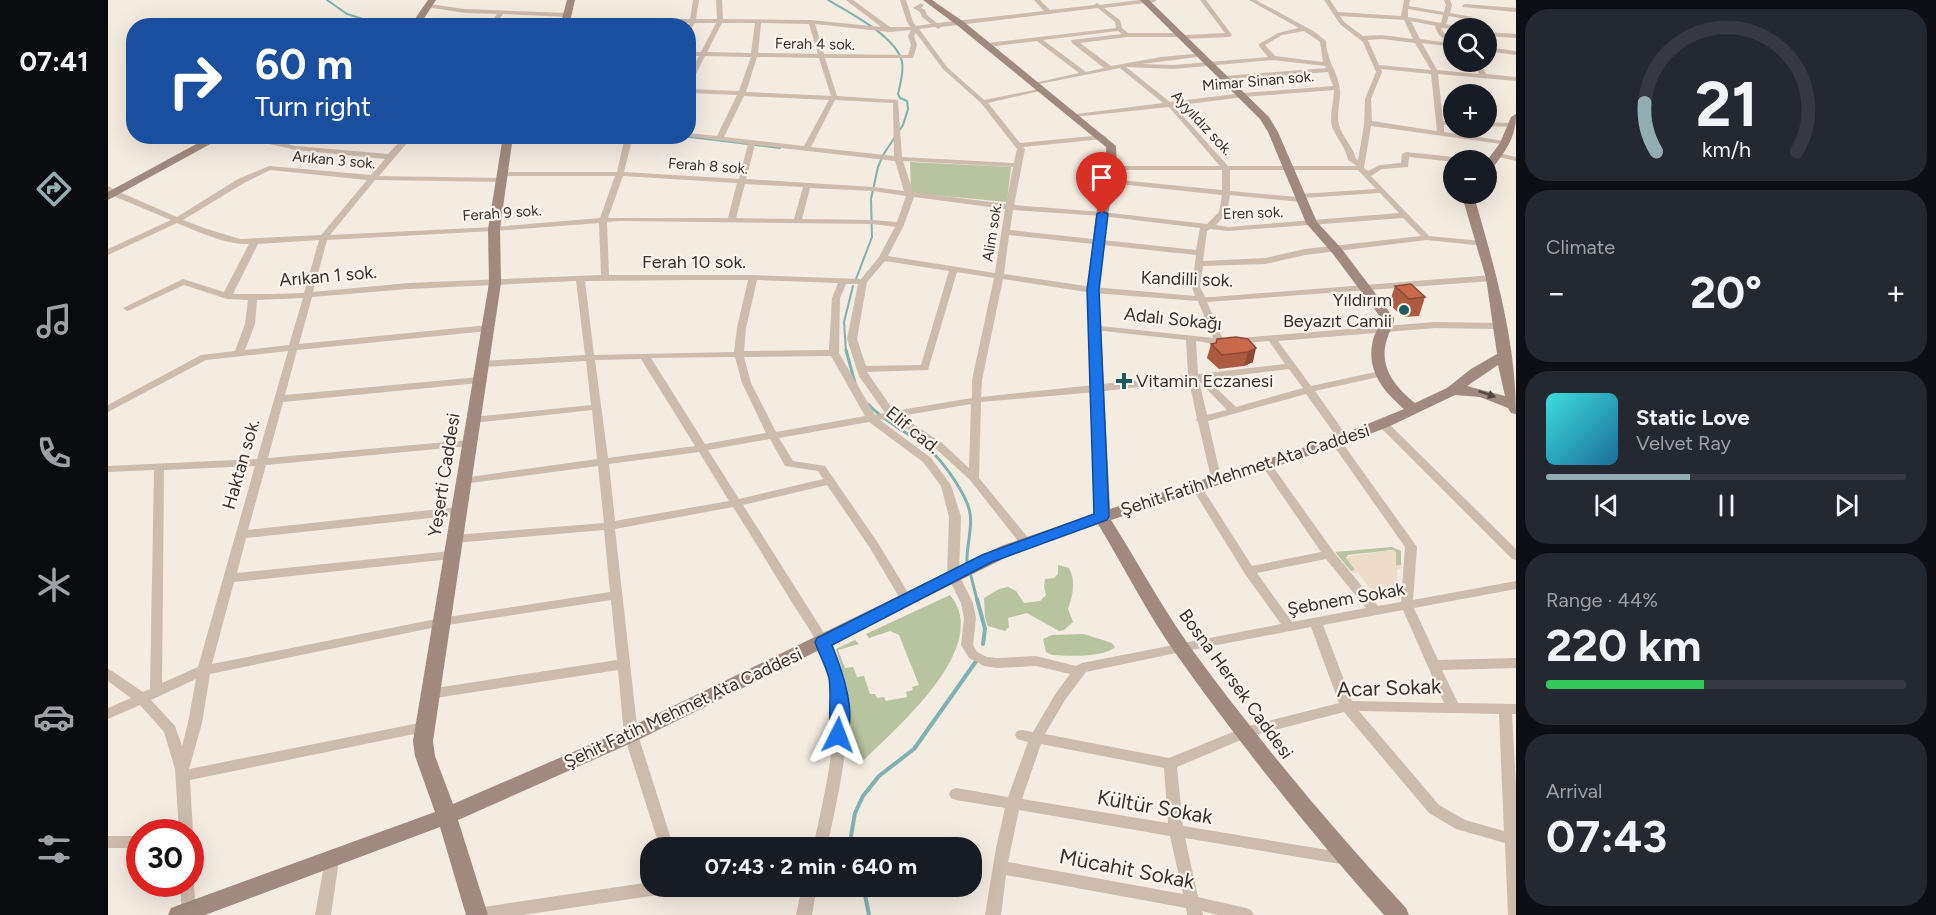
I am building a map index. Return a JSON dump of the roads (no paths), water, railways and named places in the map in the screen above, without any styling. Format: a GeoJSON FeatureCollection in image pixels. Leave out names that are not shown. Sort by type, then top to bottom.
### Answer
{"type":"FeatureCollection","features":[{"type":"Feature","properties":{"kind":"main road"},"geometry":{"type":"LineString","coordinates":[[566,18],[571,0]]}},
{"type":"Feature","properties":{"kind":"main road"},"geometry":{"type":"LineString","coordinates":[[1144,0],[1203,55],[1268,122],[1312,222],[1337,250],[1388,318],[1378,347],[1380,374],[1385,384],[1414,410]]}},
{"type":"Feature","properties":{"kind":"main road"},"geometry":{"type":"LineString","coordinates":[[924,2],[941,10],[961,24],[1103,137]]}},
{"type":"Feature","properties":{"kind":"main road"},"geometry":{"type":"LineString","coordinates":[[420,18],[430,3]]}},
{"type":"Feature","properties":{"kind":"main road"},"geometry":{"type":"LineString","coordinates":[[1498,154],[1515,122]]}},
{"type":"Feature","properties":{"kind":"main road","name":"Bosna Hersek Caddesi"},"geometry":{"type":"LineString","coordinates":[[1103,137],[1112,150],[1093,290],[1102,516],[1181,647],[1347,860],[1396,915]]}},
{"type":"Feature","properties":{"kind":"main road"},"geometry":{"type":"LineString","coordinates":[[110,192],[204,144]]}},
{"type":"Feature","properties":{"kind":"main road","name":"Yeşerti Caddesi"},"geometry":{"type":"LineString","coordinates":[[477,915],[447,816],[425,756],[424,727],[495,283],[494,229],[507,144]]}},
{"type":"Feature","properties":{"kind":"main road"},"geometry":{"type":"LineString","coordinates":[[1470,204],[1492,278],[1501,326],[1507,379],[1515,408]]}},
{"type":"Feature","properties":{"kind":"main road","name":"Şehit Fatih Mehmet Ata Caddesi"},"geometry":{"type":"LineString","coordinates":[[183,913],[447,816],[632,735],[823,642],[953,575],[1026,543],[1102,516],[1267,466],[1383,424],[1452,391],[1476,372],[1505,355]]}},
{"type":"Feature","properties":{"kind":"main road","name":"Şehit Fatih Mehmet Ata Caddesi"},"geometry":{"type":"LineString","coordinates":[[1452,391],[1473,389],[1486,392],[1515,408]]}},
{"type":"Feature","properties":{"kind":"street"},"geometry":{"type":"LineString","coordinates":[[693,18],[696,0]]}},
{"type":"Feature","properties":{"kind":"street"},"geometry":{"type":"LineString","coordinates":[[696,69],[720,21],[719,0]]}},
{"type":"Feature","properties":{"kind":"street"},"geometry":{"type":"LineString","coordinates":[[849,0],[889,30]]}},
{"type":"Feature","properties":{"kind":"street"},"geometry":{"type":"LineString","coordinates":[[903,0],[915,29],[945,68],[983,102],[1019,145],[1103,137]]}},
{"type":"Feature","properties":{"kind":"street"},"geometry":{"type":"LineString","coordinates":[[914,0],[924,2]]}},
{"type":"Feature","properties":{"kind":"street"},"geometry":{"type":"LineString","coordinates":[[1037,0],[1048,12]]}},
{"type":"Feature","properties":{"kind":"street"},"geometry":{"type":"LineString","coordinates":[[696,21],[811,22],[889,30],[915,29],[1048,12],[1096,3],[1154,0]]}},
{"type":"Feature","properties":{"kind":"street"},"geometry":{"type":"LineString","coordinates":[[1074,42],[1127,35],[1229,35],[1203,0]]}},
{"type":"Feature","properties":{"kind":"street"},"geometry":{"type":"LineString","coordinates":[[1252,0],[1323,41],[1327,67],[1336,88],[1336,129],[1352,152],[1352,160],[1427,238]]}},
{"type":"Feature","properties":{"kind":"street"},"geometry":{"type":"LineString","coordinates":[[1327,0],[1342,23],[1366,41],[1379,72],[1368,99],[1363,169]]}},
{"type":"Feature","properties":{"kind":"street"},"geometry":{"type":"LineString","coordinates":[[1445,18],[1449,5],[1447,0]]}},
{"type":"Feature","properties":{"kind":"street"},"geometry":{"type":"LineString","coordinates":[[924,2],[916,8],[924,11],[924,16],[938,27]]}},
{"type":"Feature","properties":{"kind":"street"},"geometry":{"type":"LineString","coordinates":[[430,3],[457,11],[547,18]]}},
{"type":"Feature","properties":{"kind":"street"},"geometry":{"type":"LineString","coordinates":[[1096,3],[1118,21],[1119,29]]}},
{"type":"Feature","properties":{"kind":"street"},"geometry":{"type":"LineString","coordinates":[[1441,133],[1434,71],[1404,16],[1406,4],[1446,15],[1470,18],[1464,3],[1516,10]]}},
{"type":"Feature","properties":{"kind":"street"},"geometry":{"type":"LineString","coordinates":[[497,18],[501,13]]}},
{"type":"Feature","properties":{"kind":"street"},"geometry":{"type":"LineString","coordinates":[[1338,14],[1406,18],[1443,25]]}},
{"type":"Feature","properties":{"kind":"street"},"geometry":{"type":"LineString","coordinates":[[720,138],[742,93],[754,56],[758,21]]}},
{"type":"Feature","properties":{"kind":"street"},"geometry":{"type":"LineString","coordinates":[[806,149],[834,96],[811,22]]}},
{"type":"Feature","properties":{"kind":"street"},"geometry":{"type":"LineString","coordinates":[[1443,25],[1438,27],[1443,34]]}},
{"type":"Feature","properties":{"kind":"street"},"geometry":{"type":"LineString","coordinates":[[1273,58],[1261,45],[1280,34],[1303,28]]}},
{"type":"Feature","properties":{"kind":"street","name":"Ferah 4 sok."},"geometry":{"type":"LineString","coordinates":[[696,55],[822,58],[911,57],[914,45],[911,36],[915,29]]}},
{"type":"Feature","properties":{"kind":"street"},"geometry":{"type":"LineString","coordinates":[[987,45],[1119,29],[1127,35]]}},
{"type":"Feature","properties":{"kind":"street"},"geometry":{"type":"LineString","coordinates":[[1497,35],[1516,36]]}},
{"type":"Feature","properties":{"kind":"street"},"geometry":{"type":"LineString","coordinates":[[1066,36],[1110,69]]}},
{"type":"Feature","properties":{"kind":"street"},"geometry":{"type":"LineString","coordinates":[[1362,38],[1443,43]]}},
{"type":"Feature","properties":{"kind":"street"},"geometry":{"type":"LineString","coordinates":[[1038,39],[1085,74]]}},
{"type":"Feature","properties":{"kind":"street"},"geometry":{"type":"LineString","coordinates":[[1497,50],[1516,53]]}},
{"type":"Feature","properties":{"kind":"street"},"geometry":{"type":"LineString","coordinates":[[1131,66],[1152,59],[1203,55]]}},
{"type":"Feature","properties":{"kind":"street"},"geometry":{"type":"LineString","coordinates":[[983,102],[1085,74],[1131,66],[1213,65],[1273,58],[1327,67]]}},
{"type":"Feature","properties":{"kind":"street","name":"Ayyıldız sok."},"geometry":{"type":"LineString","coordinates":[[1122,67],[1169,104],[1226,168],[1224,210],[1218,222],[1203,230],[1196,287],[1220,342]]}},
{"type":"Feature","properties":{"kind":"street"},"geometry":{"type":"LineString","coordinates":[[1225,78],[1327,67]]}},
{"type":"Feature","properties":{"kind":"street"},"geometry":{"type":"LineString","coordinates":[[1377,67],[1516,79]]}},
{"type":"Feature","properties":{"kind":"street"},"geometry":{"type":"LineString","coordinates":[[1481,72],[1483,76]]}},
{"type":"Feature","properties":{"kind":"street","name":"Mimar Sinan sok."},"geometry":{"type":"LineString","coordinates":[[1076,116],[1243,95],[1336,88]]}},
{"type":"Feature","properties":{"kind":"street"},"geometry":{"type":"LineString","coordinates":[[696,91],[834,96],[896,101],[898,159],[910,196],[900,225],[883,258],[863,282]]}},
{"type":"Feature","properties":{"kind":"street"},"geometry":{"type":"LineString","coordinates":[[1497,123],[1515,122]]}},
{"type":"Feature","properties":{"kind":"street"},"geometry":{"type":"LineString","coordinates":[[1368,123],[1505,143]]}},
{"type":"Feature","properties":{"kind":"street"},"geometry":{"type":"LineString","coordinates":[[696,136],[898,159],[1017,165]]}},
{"type":"Feature","properties":{"kind":"street"},"geometry":{"type":"LineString","coordinates":[[732,219],[752,142]]}},
{"type":"Feature","properties":{"kind":"street"},"geometry":{"type":"LineString","coordinates":[[280,144],[391,157]]}},
{"type":"Feature","properties":{"kind":"street","name":"Haktan sok."},"geometry":{"type":"LineString","coordinates":[[185,819],[182,772],[195,723],[204,670],[324,237],[403,144]]}},
{"type":"Feature","properties":{"kind":"street"},"geometry":{"type":"LineString","coordinates":[[605,278],[603,220],[621,174],[627,144]]}},
{"type":"Feature","properties":{"kind":"street","name":"Alim sok."},"geometry":{"type":"LineString","coordinates":[[974,478],[977,380],[999,276],[1017,165],[1022,149],[1019,145]]}},
{"type":"Feature","properties":{"kind":"street"},"geometry":{"type":"LineString","coordinates":[[1110,174],[1226,168],[1363,169],[1404,165],[1406,154],[1443,158]]}},
{"type":"Feature","properties":{"kind":"street"},"geometry":{"type":"LineString","coordinates":[[1498,154],[1516,159]]}},
{"type":"Feature","properties":{"kind":"street","name":"Arıkan 3 sok."},"geometry":{"type":"LineString","coordinates":[[108,252],[177,220],[240,181],[270,168],[374,178],[502,177]]}},
{"type":"Feature","properties":{"kind":"street","name":"Ferah 8 sok."},"geometry":{"type":"LineString","coordinates":[[502,177],[621,174],[873,189],[910,196],[1009,207]]}},
{"type":"Feature","properties":{"kind":"street"},"geometry":{"type":"LineString","coordinates":[[1110,174],[1225,193],[1301,198],[1382,191]]}},
{"type":"Feature","properties":{"kind":"street"},"geometry":{"type":"LineString","coordinates":[[797,221],[807,186]]}},
{"type":"Feature","properties":{"kind":"street","name":"Ferah 9 sok."},"geometry":{"type":"LineString","coordinates":[[110,192],[201,230],[240,242],[494,229],[603,220],[732,219],[900,225]]}},
{"type":"Feature","properties":{"kind":"street","name":"Eren sok."},"geometry":{"type":"LineString","coordinates":[[1009,207],[1102,214],[1228,230],[1405,215]]}},
{"type":"Feature","properties":{"kind":"street"},"geometry":{"type":"LineString","coordinates":[[1006,232],[1201,254]]}},
{"type":"Feature","properties":{"kind":"street"},"geometry":{"type":"LineString","coordinates":[[1200,264],[1265,261],[1305,252],[1427,238],[1482,244]]}},
{"type":"Feature","properties":{"kind":"street"},"geometry":{"type":"LineString","coordinates":[[227,296],[255,241]]}},
{"type":"Feature","properties":{"kind":"street","name":"Kandilli sok."},"geometry":{"type":"LineString","coordinates":[[883,258],[1093,290],[1200,299],[1492,278]]}},
{"type":"Feature","properties":{"kind":"street"},"geometry":{"type":"LineString","coordinates":[[861,369],[925,368],[954,269]]}},
{"type":"Feature","properties":{"kind":"street","name":"Ferah 10 sok."},"geometry":{"type":"LineString","coordinates":[[495,283],[605,278],[863,282]]}},
{"type":"Feature","properties":{"kind":"street"},"geometry":{"type":"LineString","coordinates":[[580,279],[603,462],[632,735],[664,837]]}},
{"type":"Feature","properties":{"kind":"street"},"geometry":{"type":"LineString","coordinates":[[753,279],[744,314],[740,354],[756,405],[789,464],[821,468],[906,599]]}},
{"type":"Feature","properties":{"kind":"street","name":"Elif cad."},"geometry":{"type":"LineString","coordinates":[[843,281],[836,298],[834,353],[872,419],[927,460],[946,485],[955,517],[953,575]]}},
{"type":"Feature","properties":{"kind":"street","name":"Arıkan 1 sok."},"geometry":{"type":"LineString","coordinates":[[127,308],[183,282],[227,296],[253,298],[408,286],[495,283]]}},
{"type":"Feature","properties":{"kind":"street","name":"Elif cad."},"geometry":{"type":"LineString","coordinates":[[863,282],[852,339],[864,376],[892,415],[938,445],[974,478],[1026,543]]}},
{"type":"Feature","properties":{"kind":"street"},"geometry":{"type":"LineString","coordinates":[[239,353],[250,324],[253,298]]}},
{"type":"Feature","properties":{"kind":"street","name":"Adalı Sokağı"},"geometry":{"type":"LineString","coordinates":[[1094,327],[1220,342],[1449,324],[1501,326]]}},
{"type":"Feature","properties":{"kind":"street"},"geometry":{"type":"LineString","coordinates":[[108,409],[204,357],[488,328]]}},
{"type":"Feature","properties":{"kind":"street"},"geometry":{"type":"LineString","coordinates":[[1191,339],[1201,420],[1217,482]]}},
{"type":"Feature","properties":{"kind":"street"},"geometry":{"type":"LineString","coordinates":[[1272,339],[1411,547],[1407,606],[1452,707]]}},
{"type":"Feature","properties":{"kind":"street"},"geometry":{"type":"LineString","coordinates":[[482,364],[590,357],[834,353]]}},
{"type":"Feature","properties":{"kind":"street"},"geometry":{"type":"LineString","coordinates":[[645,356],[823,642],[837,678],[840,711],[835,762],[822,837]]}},
{"type":"Feature","properties":{"kind":"street"},"geometry":{"type":"LineString","coordinates":[[463,481],[701,448],[976,400],[1096,390],[1292,366]]}},
{"type":"Feature","properties":{"kind":"street"},"geometry":{"type":"LineString","coordinates":[[1201,420],[1308,390],[1380,374]]}},
{"type":"Feature","properties":{"kind":"street"},"geometry":{"type":"LineString","coordinates":[[1197,377],[1234,411]]}},
{"type":"Feature","properties":{"kind":"street"},"geometry":{"type":"LineString","coordinates":[[279,399],[479,380]]}},
{"type":"Feature","properties":{"kind":"street"},"geometry":{"type":"LineString","coordinates":[[473,420],[596,407]]}},
{"type":"Feature","properties":{"kind":"street"},"geometry":{"type":"LineString","coordinates":[[1383,424],[1516,556]]}},
{"type":"Feature","properties":{"kind":"street"},"geometry":{"type":"LineString","coordinates":[[108,469],[261,462],[469,443]]}},
{"type":"Feature","properties":{"kind":"street"},"geometry":{"type":"LineString","coordinates":[[1267,466],[1329,554],[1376,612]]}},
{"type":"Feature","properties":{"kind":"street"},"geometry":{"type":"LineString","coordinates":[[156,691],[159,467]]}},
{"type":"Feature","properties":{"kind":"street"},"geometry":{"type":"LineString","coordinates":[[454,539],[610,525],[736,503],[830,481]]}},
{"type":"Feature","properties":{"kind":"street"},"geometry":{"type":"LineString","coordinates":[[1197,488],[1249,571],[1290,628]]}},
{"type":"Feature","properties":{"kind":"street"},"geometry":{"type":"LineString","coordinates":[[241,535],[458,511]]}},
{"type":"Feature","properties":{"kind":"street"},"geometry":{"type":"LineString","coordinates":[[1249,571],[1329,554]]}},
{"type":"Feature","properties":{"kind":"street"},"geometry":{"type":"LineString","coordinates":[[229,578],[451,555]]}},
{"type":"Feature","properties":{"kind":"street"},"geometry":{"type":"LineString","coordinates":[[953,575],[967,603],[970,618],[967,645],[973,655],[984,661],[997,663],[1036,661],[1079,672],[1037,738],[1022,770],[1012,803],[993,915]]}},
{"type":"Feature","properties":{"kind":"street","name":"Şebnem Sokak"},"geometry":{"type":"LineString","coordinates":[[1079,672],[1093,664],[1516,585]]}},
{"type":"Feature","properties":{"kind":"street"},"geometry":{"type":"LineString","coordinates":[[108,714],[204,670],[441,622],[617,595]]}},
{"type":"Feature","properties":{"kind":"street"},"geometry":{"type":"LineString","coordinates":[[1316,623],[1347,706],[1434,810],[1461,825],[1512,839]]}},
{"type":"Feature","properties":{"kind":"street"},"geometry":{"type":"LineString","coordinates":[[1435,665],[1516,663]]}},
{"type":"Feature","properties":{"kind":"street"},"geometry":{"type":"LineString","coordinates":[[429,694],[624,664]]}},
{"type":"Feature","properties":{"kind":"street"},"geometry":{"type":"LineString","coordinates":[[108,674],[141,698],[171,730],[182,772],[424,727]]}},
{"type":"Feature","properties":{"kind":"street","name":"Acar Sokak"},"geometry":{"type":"LineString","coordinates":[[1170,764],[1245,732],[1347,706],[1511,709]]}},
{"type":"Feature","properties":{"kind":"street"},"geometry":{"type":"LineString","coordinates":[[1511,709],[1512,839],[1516,915]]}},
{"type":"Feature","properties":{"kind":"street"},"geometry":{"type":"LineString","coordinates":[[1022,735],[1170,764],[1176,832],[1194,908]]}},
{"type":"Feature","properties":{"kind":"street","name":"Kültür Sokak"},"geometry":{"type":"LineString","coordinates":[[956,794],[1347,860]]}},
{"type":"Feature","properties":{"kind":"street"},"geometry":{"type":"LineString","coordinates":[[108,843],[126,842]]}},
{"type":"Feature","properties":{"kind":"street"},"geometry":{"type":"LineString","coordinates":[[323,915],[332,860]]}},
{"type":"Feature","properties":{"kind":"street","name":"Mücahit Sokak"},"geometry":{"type":"LineString","coordinates":[[1000,867],[1194,908],[1246,915]]}},
{"type":"Feature","properties":{"kind":"street"},"geometry":{"type":"LineString","coordinates":[[477,915],[640,891]]}},
{"type":"Feature","properties":{"kind":"street"},"geometry":{"type":"LineString","coordinates":[[183,913],[185,897]]}},
{"type":"Feature","properties":{"kind":"street"},"geometry":{"type":"LineString","coordinates":[[804,915],[808,897]]}},
{"type":"Feature","properties":{"kind":"waterway"},"geometry":{"type":"LineString","coordinates":[[327,0],[347,14],[360,18]]}},
{"type":"Feature","properties":{"kind":"waterway"},"geometry":{"type":"LineString","coordinates":[[828,0],[871,26],[891,43],[902,62],[902,78],[898,94],[900,98],[907,101],[908,109],[903,125],[883,155],[878,167],[871,199],[872,237],[856,279]]}},
{"type":"Feature","properties":{"kind":"waterway"},"geometry":{"type":"LineString","coordinates":[[696,138],[748,144]]}},
{"type":"Feature","properties":{"kind":"waterway"},"geometry":{"type":"LineString","coordinates":[[755,145],[780,148]]}},
{"type":"Feature","properties":{"kind":"waterway"},"geometry":{"type":"LineString","coordinates":[[846,352],[844,322],[853,286]]}},
{"type":"Feature","properties":{"kind":"waterway"},"geometry":{"type":"LineString","coordinates":[[846,350],[855,383]]}},
{"type":"Feature","properties":{"kind":"waterway"},"geometry":{"type":"LineString","coordinates":[[868,404],[931,451],[954,480],[970,513],[967,563]]}},
{"type":"Feature","properties":{"kind":"waterway"},"geometry":{"type":"LineString","coordinates":[[971,576],[977,600]]}},
{"type":"Feature","properties":{"kind":"waterway"},"geometry":{"type":"LineString","coordinates":[[977,599],[985,629],[983,644]]}},
{"type":"Feature","properties":{"kind":"waterway"},"geometry":{"type":"LineString","coordinates":[[851,837],[855,813],[863,796],[879,776],[914,749],[977,660]]}},
{"type":"Feature","properties":{"kind":"waterway"},"geometry":{"type":"LineString","coordinates":[[865,897],[869,915]]}},
{"type":"Feature","properties":{"kind":"place","name":"Yıldırım Beyazıt Camii"},"geometry":{"type":"Point","coordinates":[1404,310]}},
{"type":"Feature","properties":{"kind":"place","name":"Vitamin Eczanesi"},"geometry":{"type":"Point","coordinates":[1124,381]}}]}
